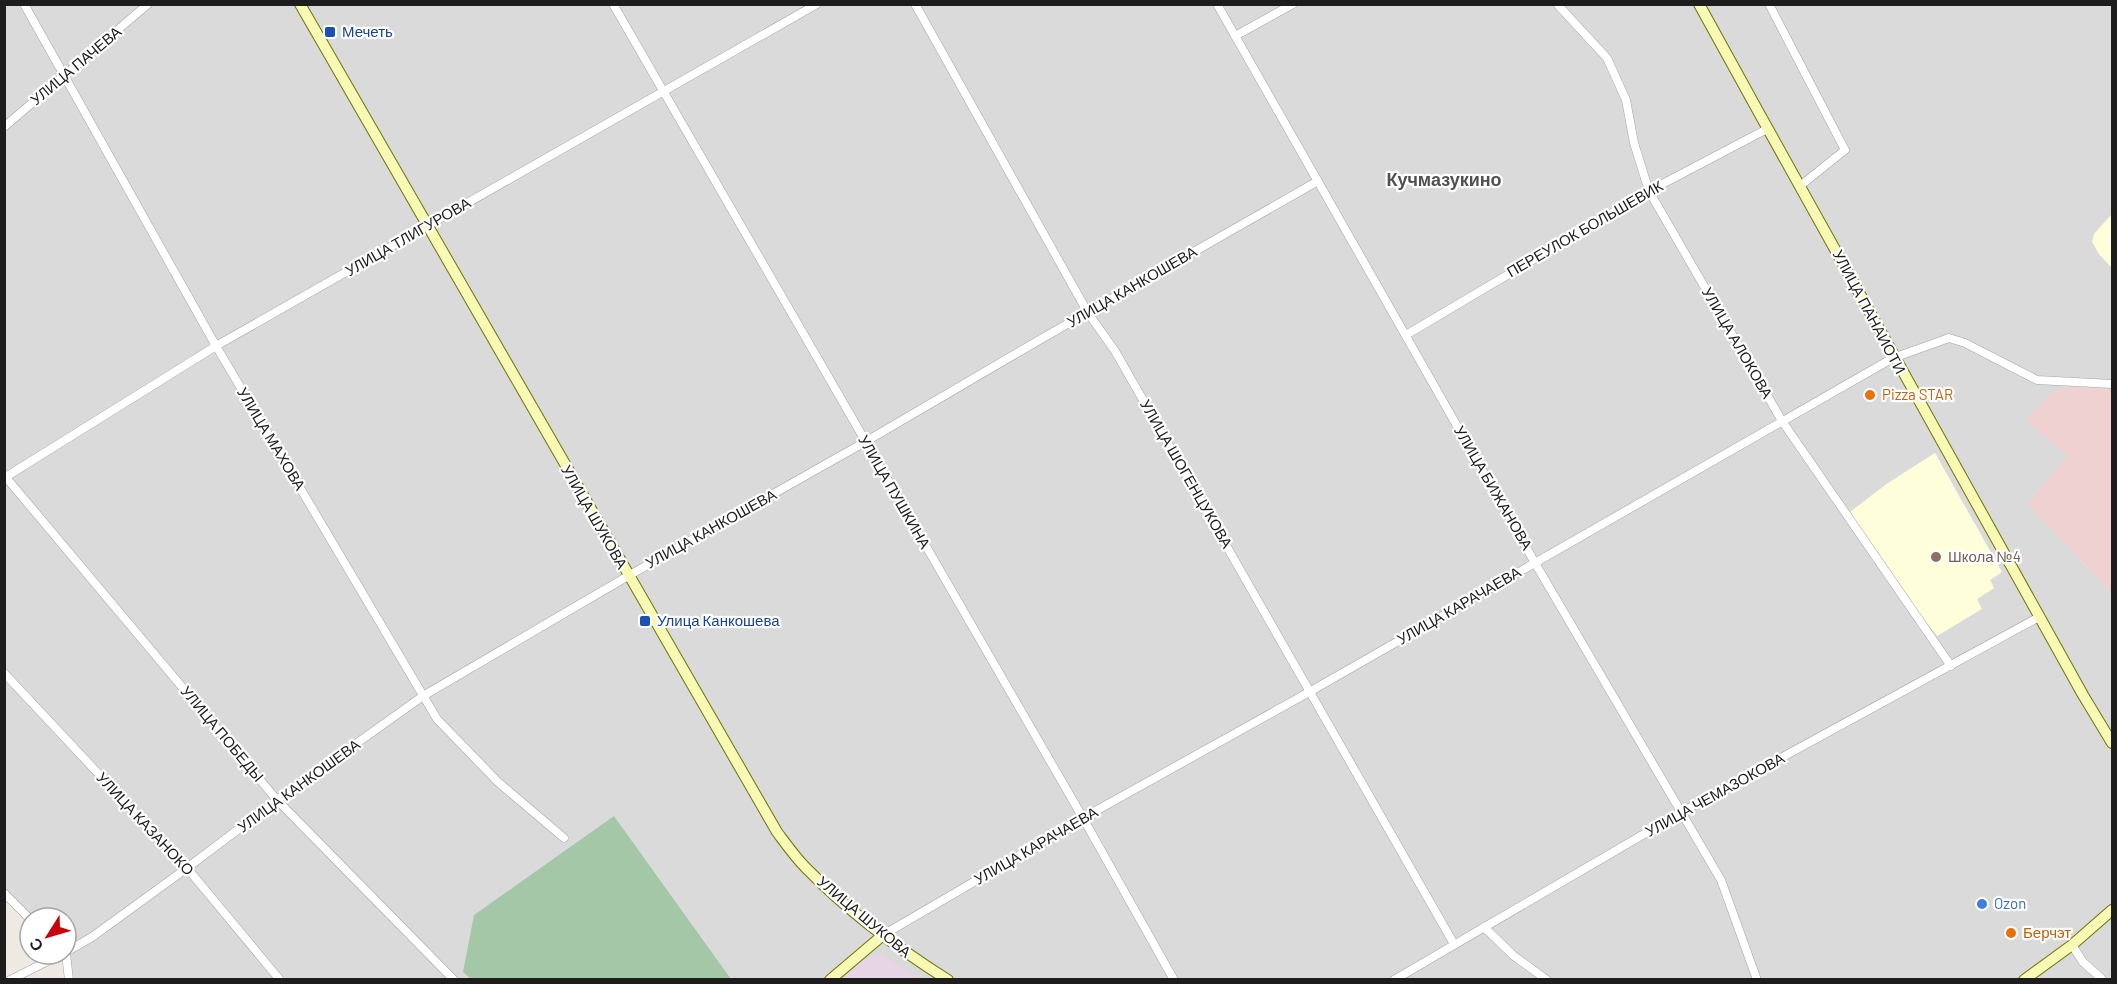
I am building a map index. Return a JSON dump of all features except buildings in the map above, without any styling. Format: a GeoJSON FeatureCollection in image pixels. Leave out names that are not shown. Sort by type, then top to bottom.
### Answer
{"type":"FeatureCollection","features":[{"type":"Feature","properties":{"kind":"main road","name":"УЛИЦА ШУКОВА"},"geometry":{"type":"LineString","coordinates":[[300,4],[777,831],[805,867],[883,935],[910,956],[948,980]]}},
{"type":"Feature","properties":{"kind":"main road","name":"УЛИЦА ПАНАИОТИ"},"geometry":{"type":"LineString","coordinates":[[1699,4],[1893,358],[2112,743]]}},
{"type":"Feature","properties":{"kind":"main road"},"geometry":{"type":"LineString","coordinates":[[2024,980],[2072,945],[2112,910]]}},
{"type":"Feature","properties":{"kind":"main road","name":"УЛИЦА КАРАЧАЕВА"},"geometry":{"type":"LineString","coordinates":[[830,980],[883,935]]}},
{"type":"Feature","properties":{"kind":"street","name":"УЛИЦА МАХОВА"},"geometry":{"type":"LineString","coordinates":[[24,4],[216,346],[437,719],[498,782],[564,838]]}},
{"type":"Feature","properties":{"kind":"street","name":"УЛИЦА ПАЧЕВА"},"geometry":{"type":"LineString","coordinates":[[4,127],[148,4]]}},
{"type":"Feature","properties":{"kind":"street","name":"УЛИЦА ПУШКИНА"},"geometry":{"type":"LineString","coordinates":[[613,4],[1083,818],[1174,980]]}},
{"type":"Feature","properties":{"kind":"street","name":"УЛИЦА ТЛИГУРОВА"},"geometry":{"type":"LineString","coordinates":[[5,477],[216,346],[818,4]]}},
{"type":"Feature","properties":{"kind":"street","name":"УЛИЦА ШОГЕНЦУКОВА"},"geometry":{"type":"LineString","coordinates":[[915,4],[1089,313],[1121,361],[1454,944]]}},
{"type":"Feature","properties":{"kind":"street","name":"УЛИЦА БИЖАНОВА"},"geometry":{"type":"LineString","coordinates":[[1217,4],[1535,563],[1721,880],[1756,977]]}},
{"type":"Feature","properties":{"kind":"street"},"geometry":{"type":"LineString","coordinates":[[1235,36],[1293,4]]}},
{"type":"Feature","properties":{"kind":"street","name":"УЛИЦА АЛОКОВА"},"geometry":{"type":"LineString","coordinates":[[1557,4],[1607,58],[1626,100],[1634,143],[1649,191],[1782,421],[1951,666]]}},
{"type":"Feature","properties":{"kind":"street"},"geometry":{"type":"LineString","coordinates":[[1769,4],[1845,150],[1800,186]]}},
{"type":"Feature","properties":{"kind":"street","name":"ПЕРЕУЛОК БОЛЬШЕВИК"},"geometry":{"type":"LineString","coordinates":[[1406,335],[1649,191],[1767,129]]}},
{"type":"Feature","properties":{"kind":"street","name":"УЛИЦА КАНКОШЕВА"},"geometry":{"type":"LineString","coordinates":[[78,945],[423,696],[1318,181]]}},
{"type":"Feature","properties":{"kind":"street","name":"УЛИЦА КАРАЧАЕВА"},"geometry":{"type":"LineString","coordinates":[[883,935],[1083,818],[1311,691],[1893,358],[1949,338],[1965,343],[2037,380],[2112,384]]}},
{"type":"Feature","properties":{"kind":"street","name":"УЛИЦА ПОБЕДЫ"},"geometry":{"type":"LineString","coordinates":[[5,477],[277,800],[454,980]]}},
{"type":"Feature","properties":{"kind":"street","name":"УЛИЦА ЧЕМАЗОКОВА"},"geometry":{"type":"LineString","coordinates":[[1394,980],[1680,813],[2039,616]]}},
{"type":"Feature","properties":{"kind":"street","name":"УЛИЦА КАЗАНОКО"},"geometry":{"type":"LineString","coordinates":[[4,673],[187,868],[280,980]]}},
{"type":"Feature","properties":{"kind":"street"},"geometry":{"type":"LineString","coordinates":[[4,893],[18,907]]}},
{"type":"Feature","properties":{"kind":"street"},"geometry":{"type":"LineString","coordinates":[[1484,927],[1514,956],[1546,980]]}},
{"type":"Feature","properties":{"kind":"street"},"geometry":{"type":"LineString","coordinates":[[2072,945],[2083,962],[2103,980]]}},
{"type":"Feature","properties":{"kind":"street","name":"УЛИЦА КАНКОШЕВА"},"geometry":{"type":"LineString","coordinates":[[10,980],[38,966]]}},
{"type":"Feature","properties":{"kind":"shaded area"},"geometry":{"type":"Polygon","coordinates":[[[4,5],[2112,5],[2112,214],[2094,234],[2099,254],[2112,268],[2112,390],[2073,386],[2067,456],[2027,503],[2112,594],[2112,979],[731,979],[614,816],[463,972],[472,979],[69,979],[67,966],[78,966],[78,906],[18,906],[5,893],[4,5]],[[1935,453],[1888,483],[1850,512],[1981,609],[1977,599],[1994,588],[1991,577],[1935,453]]]}},
{"type":"Feature","properties":{"kind":"shaded area"},"geometry":{"type":"Polygon","coordinates":[[[2112,214],[2112,268],[2092,242],[2094,234],[2112,214]]]}},
{"type":"Feature","properties":{"kind":"shaded area"},"geometry":{"type":"Polygon","coordinates":[[[2073,386],[2112,390],[2112,594],[2027,503],[2067,456],[2026,420],[2050,394],[2073,386]]]}},
{"type":"Feature","properties":{"kind":"shaded area","name":"Школа №4"},"geometry":{"type":"Polygon","coordinates":[[[1935,453],[2002,572],[1990,580],[1994,588],[1977,599],[1982,609],[1937,636],[1900,589],[1850,512],[1888,483],[1935,453]]]}},
{"type":"Feature","properties":{"kind":"shaded area"},"geometry":{"type":"Polygon","coordinates":[[[614,816],[731,979],[472,980],[463,972],[474,915],[614,816]]]}},
{"type":"Feature","properties":{"kind":"shaded area"},"geometry":{"type":"Polygon","coordinates":[[[881,955],[921,979],[842,979],[868,957],[881,955]]]}},
{"type":"Feature","properties":{"kind":"place","name":"Мечеть"},"geometry":{"type":"Point","coordinates":[330,32]}},
{"type":"Feature","properties":{"kind":"place","name":"Pizza STAR"},"geometry":{"type":"Point","coordinates":[1870,395]}},
{"type":"Feature","properties":{"kind":"place","name":"Школа №4"},"geometry":{"type":"Point","coordinates":[1936,557]}},
{"type":"Feature","properties":{"kind":"place","name":"Улица Канкошева"},"geometry":{"type":"Point","coordinates":[645,621]}},
{"type":"Feature","properties":{"kind":"place","name":"Ozon"},"geometry":{"type":"Point","coordinates":[1982,904]}},
{"type":"Feature","properties":{"kind":"place","name":"Берчэт"},"geometry":{"type":"Point","coordinates":[2011,933]}},
{"type":"Feature","properties":{"kind":"district","name":"Кучмазукино"},"geometry":{"type":"Point","coordinates":[1444,180]}}]}
